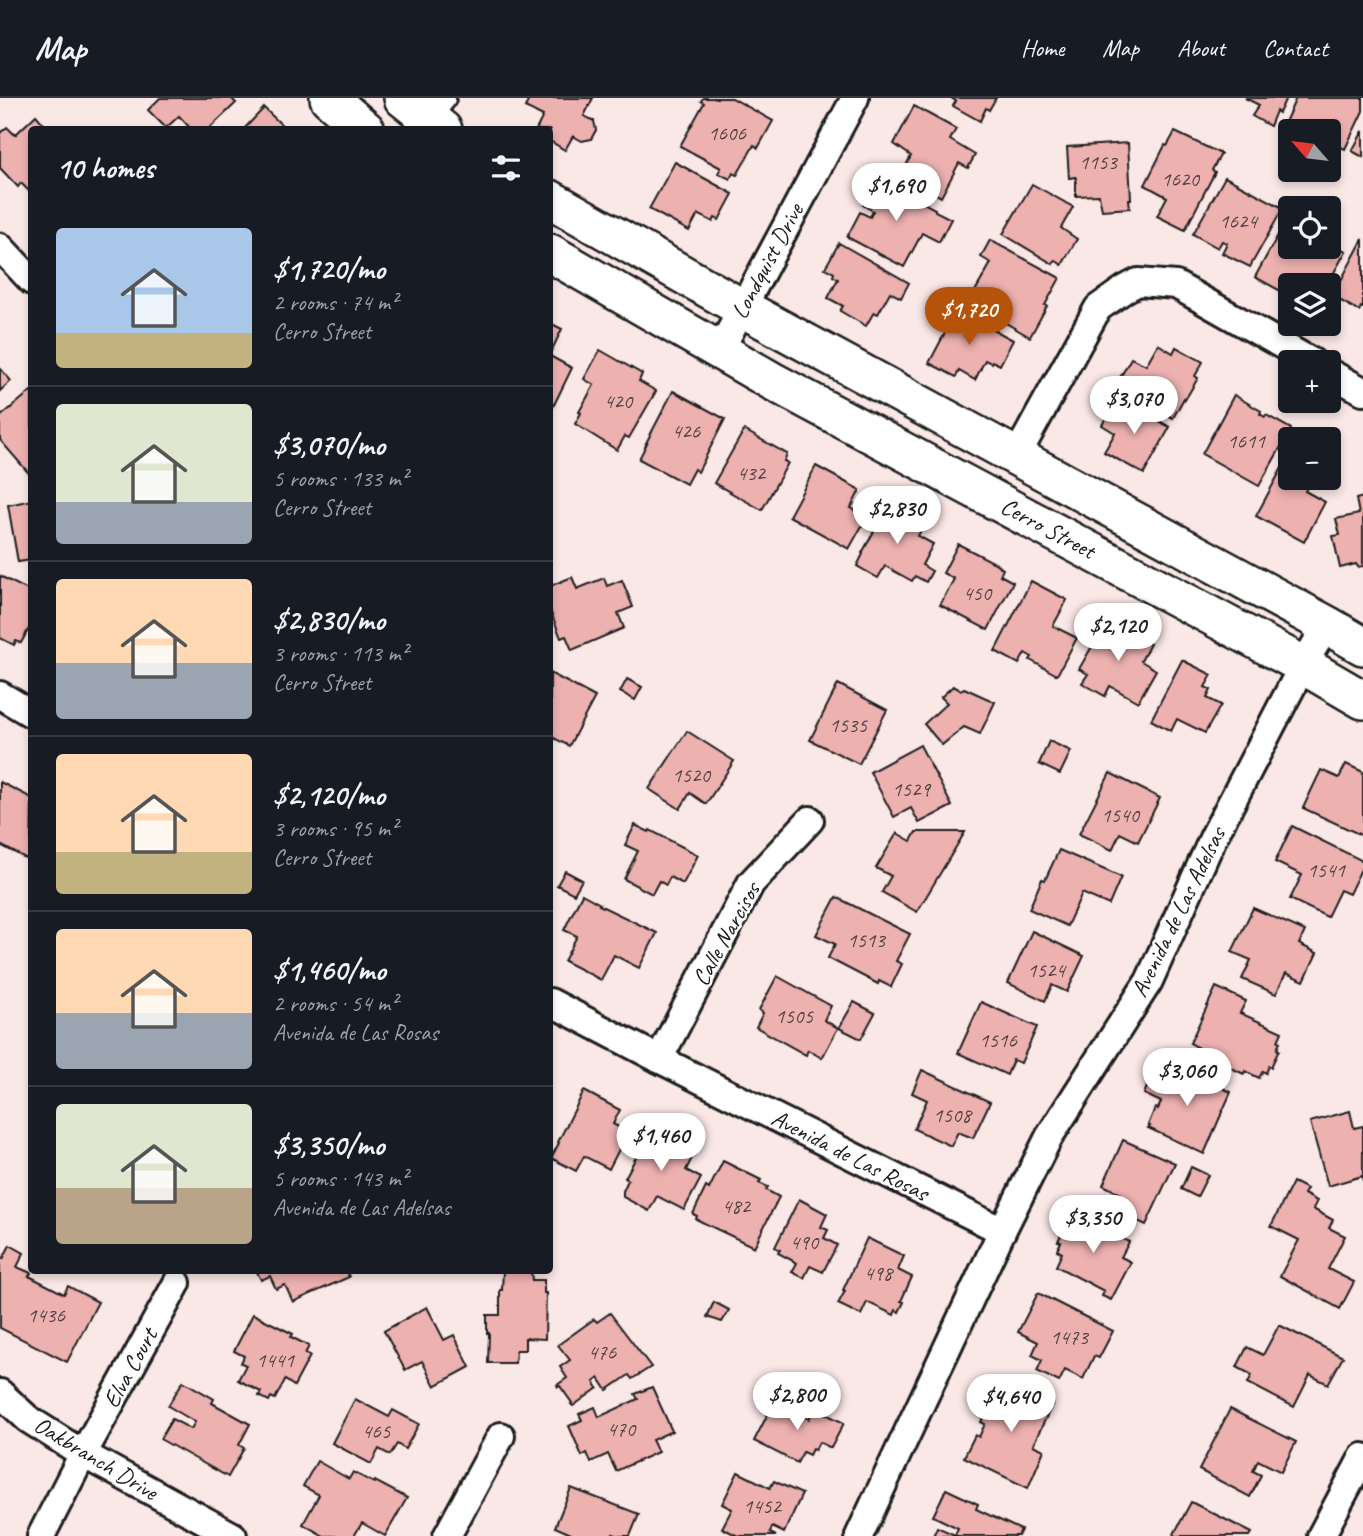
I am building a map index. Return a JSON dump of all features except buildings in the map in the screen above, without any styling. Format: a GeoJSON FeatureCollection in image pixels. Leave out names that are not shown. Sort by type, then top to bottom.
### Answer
{"type":"FeatureCollection","features":[{"type":"Feature","properties":{"kind":"street"},"geometry":{"type":"LineString","coordinates":[[329,98],[361,126]]}},
{"type":"Feature","properties":{"kind":"street","name":"Londquist Drive"},"geometry":{"type":"LineString","coordinates":[[720,349],[855,98]]}},
{"type":"Feature","properties":{"kind":"street","name":"Cerro Street"},"geometry":{"type":"LineString","coordinates":[[553,201],[742,308],[1363,646]]}},
{"type":"Feature","properties":{"kind":"street"},"geometry":{"type":"LineString","coordinates":[[0,247],[28,277]]}},
{"type":"Feature","properties":{"kind":"street","name":"Cerro Street"},"geometry":{"type":"LineString","coordinates":[[553,255],[772,381],[1303,665],[1363,700]]}},
{"type":"Feature","properties":{"kind":"street"},"geometry":{"type":"LineString","coordinates":[[1016,457],[1098,307],[1138,282],[1176,285],[1291,350]]}},
{"type":"Feature","properties":{"kind":"street"},"geometry":{"type":"LineString","coordinates":[[1341,379],[1363,391]]}},
{"type":"Feature","properties":{"kind":"street","name":"Avenida de Las Adelsas"},"geometry":{"type":"LineString","coordinates":[[859,1536],[1049,1137],[1149,981],[1213,838],[1303,665],[1327,625]]}},
{"type":"Feature","properties":{"kind":"street"},"geometry":{"type":"LineString","coordinates":[[0,695],[28,712]]}},
{"type":"Feature","properties":{"kind":"street","name":"Calle Narcisos"},"geometry":{"type":"LineString","coordinates":[[659,1059],[751,883],[810,820]]}},
{"type":"Feature","properties":{"kind":"street","name":"Avenida de Las Rosas"},"geometry":{"type":"LineString","coordinates":[[553,1004],[1002,1231]]}},
{"type":"Feature","properties":{"kind":"street","name":"Elva Court"},"geometry":{"type":"LineString","coordinates":[[41,1536],[177,1283]]}},
{"type":"Feature","properties":{"kind":"street","name":"Oakbranch Drive"},"geometry":{"type":"LineString","coordinates":[[0,1393],[28,1419],[83,1454],[233,1536]]}},
{"type":"Feature","properties":{"kind":"street"},"geometry":{"type":"LineString","coordinates":[[447,1536],[501,1436]]}},
{"type":"Feature","properties":{"kind":"street"},"geometry":{"type":"LineString","coordinates":[[1321,1536],[1363,1457]]}}]}
